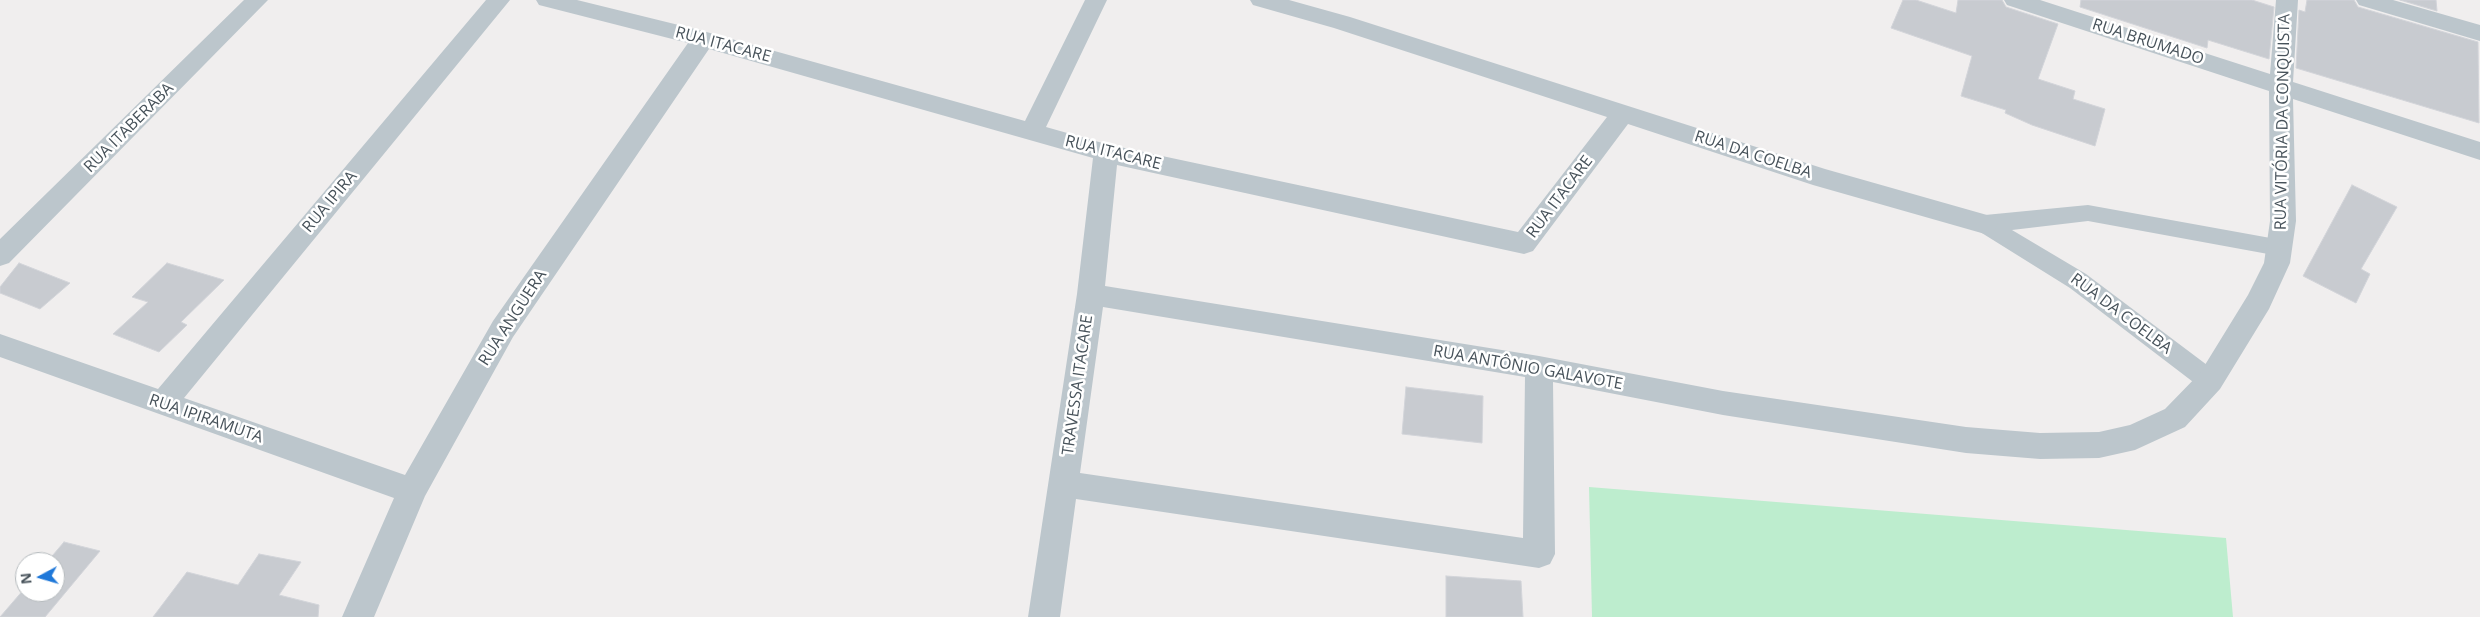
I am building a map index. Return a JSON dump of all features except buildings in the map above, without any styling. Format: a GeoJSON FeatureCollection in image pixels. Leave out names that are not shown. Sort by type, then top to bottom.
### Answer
{"type":"FeatureCollection","features":[{"type":"Feature","properties":{"kind":"street","name":"RUA ITABERABA"},"geometry":{"type":"LineString","coordinates":[[0,256],[257,0]]}},
{"type":"Feature","properties":{"kind":"street","name":"RUA IPIRA"},"geometry":{"type":"LineString","coordinates":[[162,404],[499,0]]}},
{"type":"Feature","properties":{"kind":"street","name":"RUA ITACARE"},"geometry":{"type":"LineString","coordinates":[[547,0],[703,39],[1106,153],[1524,244],[1624,112]]}},
{"type":"Feature","properties":{"kind":"street"},"geometry":{"type":"LineString","coordinates":[[1032,131],[1096,0]]}},
{"type":"Feature","properties":{"kind":"street","name":"RUA DA COELBA"},"geometry":{"type":"LineString","coordinates":[[1261,0],[1342,22],[1624,112],[1822,178],[1985,224]]}},
{"type":"Feature","properties":{"kind":"street","name":"RUA BRUMADO"},"geometry":{"type":"LineString","coordinates":[[2014,0],[2480,151]]}},
{"type":"Feature","properties":{"kind":"street","name":"RUA VITÓRIA DA CONQUISTA"},"geometry":{"type":"LineString","coordinates":[[1966,440],[2040,446],[2099,445],[2134,437],[2175,418],[2210,381],[2260,301],[2277,263],[2283,221],[2281,85],[2287,0]]}},
{"type":"Feature","properties":{"kind":"street"},"geometry":{"type":"LineString","coordinates":[[2367,0],[2480,34]]}},
{"type":"Feature","properties":{"kind":"street","name":"RUA ANGUERA"},"geometry":{"type":"LineString","coordinates":[[358,617],[412,491],[460,402],[503,329],[703,39]]}},
{"type":"Feature","properties":{"kind":"street","name":"TRAVESSA ITACARE"},"geometry":{"type":"LineString","coordinates":[[1044,617],[1091,294],[1106,153]]}},
{"type":"Feature","properties":{"kind":"street","name":"RUA ANTÔNIO GALAVOTE"},"geometry":{"type":"LineString","coordinates":[[1091,294],[1539,368],[1723,403],[1966,440]]}},
{"type":"Feature","properties":{"kind":"street","name":"RUA IPIRAMUTA"},"geometry":{"type":"LineString","coordinates":[[0,345],[162,404],[412,491]]}},
{"type":"Feature","properties":{"kind":"street"},"geometry":{"type":"LineString","coordinates":[[1064,484],[1539,554],[1539,368]]}},
{"type":"Feature","properties":{"kind":"lane"},"geometry":{"type":"LineString","coordinates":[[1985,224],[2088,213],[2279,247]]}},
{"type":"Feature","properties":{"kind":"lane","name":"RUA DA COELBA"},"geometry":{"type":"LineString","coordinates":[[1985,224],[2078,281],[2210,381]]}},
{"type":"Feature","properties":{"kind":"green space"},"geometry":{"type":"Polygon","coordinates":[[[1589,487],[2226,538],[2233,617],[1592,617],[1589,487]]]}}]}
